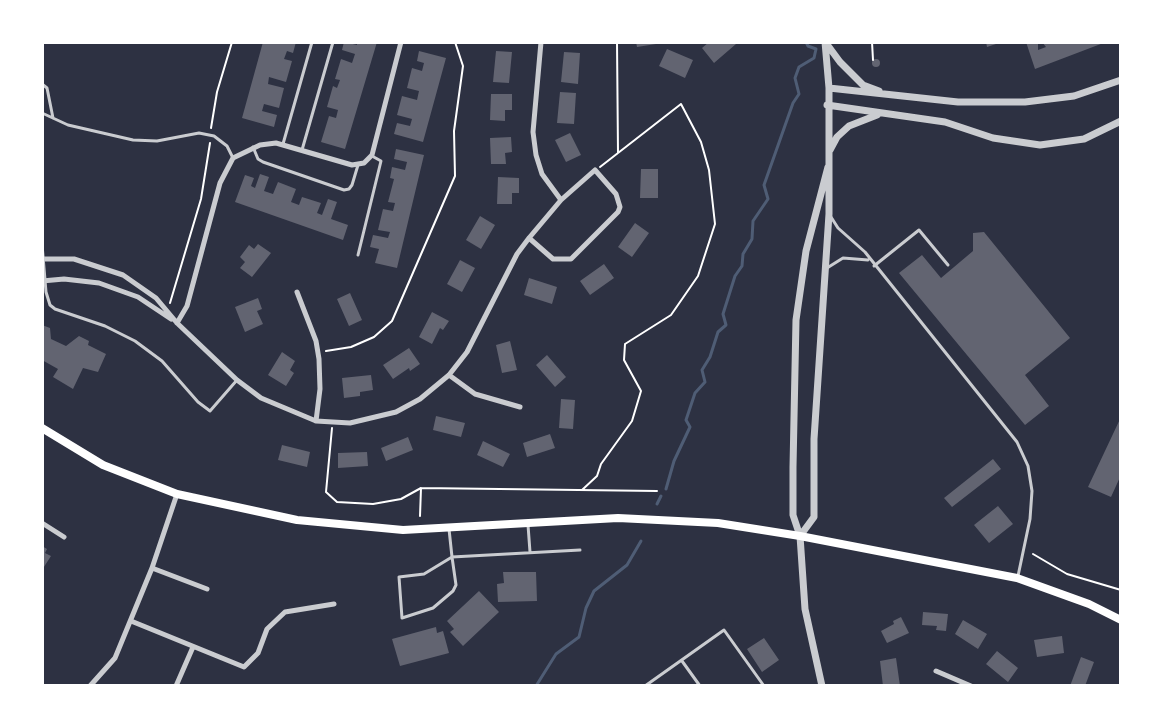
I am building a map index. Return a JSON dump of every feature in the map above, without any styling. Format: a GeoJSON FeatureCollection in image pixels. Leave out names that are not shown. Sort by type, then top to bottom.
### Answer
{"type":"FeatureCollection","features":[{"type":"Feature","properties":{"kind":"main road"},"geometry":{"type":"LineString","coordinates":[[42,428],[103,465],[177,494],[256,512],[335,525],[403,530],[653,519],[718,523],[800,536],[1017,578],[1080,600],[1121,620]]}},
{"type":"Feature","properties":{"kind":"street"},"geometry":{"type":"LineString","coordinates":[[177,323],[187,306],[220,183],[233,158],[253,147],[268,144],[283,145],[358,165],[372,155],[401,42]]}},
{"type":"Feature","properties":{"kind":"street"},"geometry":{"type":"LineString","coordinates":[[540,42],[534,144],[542,174],[561,200]]}},
{"type":"Feature","properties":{"kind":"street"},"geometry":{"type":"LineString","coordinates":[[800,536],[814,517],[814,439],[829,214],[827,105],[829,88],[825,42]]}},
{"type":"Feature","properties":{"kind":"street"},"geometry":{"type":"LineString","coordinates":[[825,42],[840,62],[863,85],[887,94]]}},
{"type":"Feature","properties":{"kind":"street"},"geometry":{"type":"LineString","coordinates":[[829,88],[958,102],[1026,102],[1074,96],[1121,80]]}},
{"type":"Feature","properties":{"kind":"street"},"geometry":{"type":"LineString","coordinates":[[827,105],[945,122],[993,138],[1040,146],[1084,139],[1121,121]]}},
{"type":"Feature","properties":{"kind":"street"},"geometry":{"type":"LineString","coordinates":[[829,152],[837,137],[849,126],[879,114]]}},
{"type":"Feature","properties":{"kind":"street"},"geometry":{"type":"LineString","coordinates":[[822,686],[805,609],[800,536],[793,515],[796,320],[806,251],[828,167]]}},
{"type":"Feature","properties":{"kind":"street"},"geometry":{"type":"LineString","coordinates":[[43,259],[74,260],[123,275],[140,285],[237,380],[282,409],[316,421],[350,423],[396,411],[420,399],[449,375],[466,352],[506,271],[529,238],[561,200],[596,170],[614,189],[620,207],[577,256],[566,261],[557,261],[529,238]]}},
{"type":"Feature","properties":{"kind":"street"},"geometry":{"type":"LineString","coordinates":[[44,281],[64,279],[99,283],[138,297],[177,323]]}},
{"type":"Feature","properties":{"kind":"street"},"geometry":{"type":"LineString","coordinates":[[297,291],[318,353],[320,389],[316,421]]}},
{"type":"Feature","properties":{"kind":"street"},"geometry":{"type":"LineString","coordinates":[[449,375],[475,394],[520,407]]}},
{"type":"Feature","properties":{"kind":"street"},"geometry":{"type":"LineString","coordinates":[[90,686],[115,658],[152,568],[177,494]]}},
{"type":"Feature","properties":{"kind":"street"},"geometry":{"type":"LineString","coordinates":[[42,523],[64,537]]}},
{"type":"Feature","properties":{"kind":"street"},"geometry":{"type":"LineString","coordinates":[[152,568],[207,589]]}},
{"type":"Feature","properties":{"kind":"street"},"geometry":{"type":"LineString","coordinates":[[131,621],[244,667],[258,653],[267,629],[285,612],[334,604]]}},
{"type":"Feature","properties":{"kind":"street"},"geometry":{"type":"LineString","coordinates":[[176,686],[193,647]]}},
{"type":"Feature","properties":{"kind":"street"},"geometry":{"type":"LineString","coordinates":[[936,671],[971,686]]}},
{"type":"Feature","properties":{"kind":"lane"},"geometry":{"type":"LineString","coordinates":[[283,145],[312,42]]}},
{"type":"Feature","properties":{"kind":"lane"},"geometry":{"type":"LineString","coordinates":[[302,150],[333,42]]}},
{"type":"Feature","properties":{"kind":"lane"},"geometry":{"type":"LineString","coordinates":[[42,84],[47,88],[53,118]]}},
{"type":"Feature","properties":{"kind":"lane"},"geometry":{"type":"LineString","coordinates":[[42,113],[68,124],[133,140],[158,141],[199,133],[211,135],[226,146],[233,158]]}},
{"type":"Feature","properties":{"kind":"lane"},"geometry":{"type":"LineString","coordinates":[[253,147],[258,159],[263,162],[344,190],[349,189],[352,185],[358,165]]}},
{"type":"Feature","properties":{"kind":"lane"},"geometry":{"type":"LineString","coordinates":[[358,255],[381,161],[372,155]]}},
{"type":"Feature","properties":{"kind":"lane"},"geometry":{"type":"LineString","coordinates":[[829,214],[838,228],[865,252],[869,261]]}},
{"type":"Feature","properties":{"kind":"lane"},"geometry":{"type":"LineString","coordinates":[[874,266],[919,230],[948,266]]}},
{"type":"Feature","properties":{"kind":"lane"},"geometry":{"type":"LineString","coordinates":[[42,244],[44,281],[48,299],[55,309],[105,326],[135,341],[162,361],[198,402],[210,411],[237,380]]}},
{"type":"Feature","properties":{"kind":"lane"},"geometry":{"type":"LineString","coordinates":[[825,269],[833,261],[843,258],[860,257],[869,261],[1017,442],[1028,466],[1032,491],[1030,519],[1017,578]]}},
{"type":"Feature","properties":{"kind":"lane"},"geometry":{"type":"LineString","coordinates":[[528,524],[530,552]]}},
{"type":"Feature","properties":{"kind":"lane"},"geometry":{"type":"LineString","coordinates":[[449,529],[452,557],[456,585],[453,591],[433,608],[402,618],[399,577],[424,574],[452,557],[580,550]]}},
{"type":"Feature","properties":{"kind":"lane"},"geometry":{"type":"LineString","coordinates":[[645,686],[724,630],[764,686]]}},
{"type":"Feature","properties":{"kind":"lane"},"geometry":{"type":"LineString","coordinates":[[681,660],[700,686]]}},
{"type":"Feature","properties":{"kind":"path"},"geometry":{"type":"LineString","coordinates":[[167,311],[201,199],[217,92],[232,42]]}},
{"type":"Feature","properties":{"kind":"path"},"geometry":{"type":"LineString","coordinates":[[318,353],[351,347],[374,337],[392,321],[409,285],[455,176],[454,131],[463,66],[455,42]]}},
{"type":"Feature","properties":{"kind":"path"},"geometry":{"type":"LineString","coordinates":[[617,42],[618,153]]}},
{"type":"Feature","properties":{"kind":"path"},"geometry":{"type":"LineString","coordinates":[[872,42],[873,60]]}},
{"type":"Feature","properties":{"kind":"path"},"geometry":{"type":"LineString","coordinates":[[582,490],[597,476],[601,464],[632,422],[641,391],[624,360],[625,344],[671,315],[698,276],[715,224],[701,142],[681,104],[596,170]]}},
{"type":"Feature","properties":{"kind":"path"},"geometry":{"type":"LineString","coordinates":[[332,422],[327,492],[337,502],[373,504],[401,498],[421,488],[657,491]]}},
{"type":"Feature","properties":{"kind":"path"},"geometry":{"type":"LineString","coordinates":[[420,516],[421,488]]}},
{"type":"Feature","properties":{"kind":"path"},"geometry":{"type":"LineString","coordinates":[[1033,554],[1067,574],[1121,590]]}},
{"type":"Feature","properties":{"kind":"building"},"geometry":{"type":"Polygon","coordinates":[[[263,42],[296,42],[293,53],[287,51],[284,59],[292,61],[286,82],[269,77],[268,84],[284,88],[279,108],[264,104],[262,111],[277,115],[274,127],[242,118],[263,42]]]}},
{"type":"Feature","properties":{"kind":"building"},"geometry":{"type":"Polygon","coordinates":[[[344,42],[357,45],[357,42],[377,42],[345,149],[321,142],[329,116],[336,118],[338,110],[327,107],[333,86],[337,88],[340,80],[335,79],[341,59],[352,63],[355,54],[342,50],[344,42]]]}},
{"type":"Feature","properties":{"kind":"building"},"geometry":{"type":"Polygon","coordinates":[[[636,42],[655,42],[656,44],[637,47],[636,42]]]}},
{"type":"Feature","properties":{"kind":"building"},"geometry":{"type":"Polygon","coordinates":[[[709,42],[734,42],[736,44],[714,63],[702,48],[709,42]]]}},
{"type":"Feature","properties":{"kind":"building"},"geometry":{"type":"Polygon","coordinates":[[[986,42],[1002,42],[987,47],[986,42]]]}},
{"type":"Feature","properties":{"kind":"building"},"geometry":{"type":"Polygon","coordinates":[[[1026,42],[1038,42],[1038,50],[1046,47],[1042,42],[1106,42],[1035,69],[1026,42]]]}},
{"type":"Feature","properties":{"kind":"building"},"geometry":{"type":"Polygon","coordinates":[[[667,49],[693,60],[685,78],[659,66],[667,49]]]}},
{"type":"Feature","properties":{"kind":"building"},"geometry":{"type":"Polygon","coordinates":[[[419,51],[446,58],[423,142],[394,134],[397,123],[410,126],[412,119],[397,115],[402,96],[417,100],[419,91],[407,88],[412,68],[422,71],[424,63],[417,61],[419,51]]]}},
{"type":"Feature","properties":{"kind":"building"},"geometry":{"type":"Polygon","coordinates":[[[496,51],[512,52],[509,83],[493,82],[496,51]]]}},
{"type":"Feature","properties":{"kind":"building"},"geometry":{"type":"Polygon","coordinates":[[[564,52],[580,53],[578,84],[561,82],[564,52]]]}},
{"type":"Feature","properties":{"kind":"building"},"geometry":{"type":"Polygon","coordinates":[[[876,59],[880,63],[876,67],[872,63],[876,59]]]}},
{"type":"Feature","properties":{"kind":"building"},"geometry":{"type":"Polygon","coordinates":[[[560,92],[576,93],[574,124],[557,123],[560,92]]]}},
{"type":"Feature","properties":{"kind":"building"},"geometry":{"type":"Polygon","coordinates":[[[491,94],[512,94],[512,110],[505,110],[505,121],[490,120],[491,94]]]}},
{"type":"Feature","properties":{"kind":"building"},"geometry":{"type":"Polygon","coordinates":[[[570,133],[581,155],[566,162],[555,140],[570,133]]]}},
{"type":"Feature","properties":{"kind":"building"},"geometry":{"type":"Polygon","coordinates":[[[511,137],[512,152],[505,153],[506,164],[491,164],[490,138],[511,137]]]}},
{"type":"Feature","properties":{"kind":"building"},"geometry":{"type":"Polygon","coordinates":[[[396,149],[424,155],[397,268],[375,263],[379,249],[370,247],[373,235],[388,238],[390,232],[378,230],[383,209],[393,211],[395,203],[388,202],[394,179],[390,178],[392,167],[405,170],[407,162],[394,159],[396,149]]]}},
{"type":"Feature","properties":{"kind":"building"},"geometry":{"type":"Polygon","coordinates":[[[641,169],[658,169],[658,198],[640,198],[641,169]]]}},
{"type":"Feature","properties":{"kind":"building"},"geometry":{"type":"Polygon","coordinates":[[[260,174],[269,177],[264,191],[273,194],[278,182],[296,189],[291,202],[299,205],[302,197],[321,203],[317,213],[322,215],[328,199],[337,202],[331,219],[348,225],[343,240],[235,202],[245,175],[254,178],[251,186],[255,188],[260,174]]]}},
{"type":"Feature","properties":{"kind":"building"},"geometry":{"type":"Polygon","coordinates":[[[498,177],[519,178],[519,193],[512,193],[512,204],[497,204],[498,177]]]}},
{"type":"Feature","properties":{"kind":"building"},"geometry":{"type":"Polygon","coordinates":[[[480,216],[495,225],[481,249],[466,240],[480,216]]]}},
{"type":"Feature","properties":{"kind":"building"},"geometry":{"type":"Polygon","coordinates":[[[635,223],[649,233],[632,257],[618,247],[635,223]]]}},
{"type":"Feature","properties":{"kind":"building"},"geometry":{"type":"Polygon","coordinates":[[[984,232],[1070,338],[1025,375],[1049,406],[1025,425],[899,273],[922,255],[941,278],[973,251],[973,233],[984,232]]]}},
{"type":"Feature","properties":{"kind":"building"},"geometry":{"type":"Polygon","coordinates":[[[258,244],[271,253],[252,277],[240,268],[245,262],[240,257],[249,245],[254,249],[258,244]]]}},
{"type":"Feature","properties":{"kind":"building"},"geometry":{"type":"Polygon","coordinates":[[[460,260],[475,268],[462,292],[447,284],[460,260]]]}},
{"type":"Feature","properties":{"kind":"building"},"geometry":{"type":"Polygon","coordinates":[[[604,264],[614,278],[590,295],[580,281],[604,264]]]}},
{"type":"Feature","properties":{"kind":"building"},"geometry":{"type":"Polygon","coordinates":[[[529,278],[557,287],[552,304],[524,295],[529,278]]]}},
{"type":"Feature","properties":{"kind":"building"},"geometry":{"type":"Polygon","coordinates":[[[350,293],[362,320],[349,326],[337,299],[350,293]]]}},
{"type":"Feature","properties":{"kind":"building"},"geometry":{"type":"Polygon","coordinates":[[[258,298],[262,309],[257,311],[263,324],[245,332],[235,307],[258,298]]]}},
{"type":"Feature","properties":{"kind":"building"},"geometry":{"type":"Polygon","coordinates":[[[432,312],[449,321],[443,330],[440,328],[432,344],[419,337],[432,312]]]}},
{"type":"Feature","properties":{"kind":"building"},"geometry":{"type":"Polygon","coordinates":[[[42,325],[50,328],[51,339],[66,346],[79,336],[89,341],[88,345],[106,354],[98,372],[83,368],[73,389],[53,377],[58,369],[42,360],[42,325]]]}},
{"type":"Feature","properties":{"kind":"building"},"geometry":{"type":"Polygon","coordinates":[[[510,341],[517,370],[502,373],[496,345],[510,341]]]}},
{"type":"Feature","properties":{"kind":"building"},"geometry":{"type":"Polygon","coordinates":[[[409,348],[420,364],[410,371],[409,368],[393,379],[383,365],[409,348]]]}},
{"type":"Feature","properties":{"kind":"building"},"geometry":{"type":"Polygon","coordinates":[[[282,352],[295,361],[290,370],[294,373],[286,386],[268,375],[282,352]]]}},
{"type":"Feature","properties":{"kind":"building"},"geometry":{"type":"Polygon","coordinates":[[[547,355],[566,377],[555,387],[536,365],[547,355]]]}},
{"type":"Feature","properties":{"kind":"building"},"geometry":{"type":"Polygon","coordinates":[[[371,375],[373,390],[360,392],[360,396],[344,398],[342,378],[371,375]]]}},
{"type":"Feature","properties":{"kind":"building"},"geometry":{"type":"Polygon","coordinates":[[[561,399],[575,400],[573,429],[559,428],[561,399]]]}},
{"type":"Feature","properties":{"kind":"building"},"geometry":{"type":"Polygon","coordinates":[[[436,416],[465,423],[461,437],[433,430],[436,416]]]}},
{"type":"Feature","properties":{"kind":"building"},"geometry":{"type":"Polygon","coordinates":[[[1121,417],[1121,475],[1111,497],[1088,487],[1121,417]]]}},
{"type":"Feature","properties":{"kind":"building"},"geometry":{"type":"Polygon","coordinates":[[[550,434],[555,448],[527,457],[523,443],[550,434]]]}},
{"type":"Feature","properties":{"kind":"building"},"geometry":{"type":"Polygon","coordinates":[[[408,437],[413,450],[386,461],[381,448],[408,437]]]}},
{"type":"Feature","properties":{"kind":"building"},"geometry":{"type":"Polygon","coordinates":[[[483,441],[510,454],[503,467],[477,455],[483,441]]]}},
{"type":"Feature","properties":{"kind":"building"},"geometry":{"type":"Polygon","coordinates":[[[282,445],[310,452],[307,467],[278,460],[282,445]]]}},
{"type":"Feature","properties":{"kind":"building"},"geometry":{"type":"Polygon","coordinates":[[[367,452],[368,466],[338,468],[338,453],[367,452]]]}},
{"type":"Feature","properties":{"kind":"building"},"geometry":{"type":"Polygon","coordinates":[[[993,459],[1001,469],[952,507],[944,498],[993,459]]]}},
{"type":"Feature","properties":{"kind":"building"},"geometry":{"type":"Polygon","coordinates":[[[998,506],[1013,524],[989,543],[974,525],[998,506]]]}},
{"type":"Feature","properties":{"kind":"building"},"geometry":{"type":"Polygon","coordinates":[[[42,546],[47,549],[45,553],[51,556],[42,570],[42,546]]]}},
{"type":"Feature","properties":{"kind":"building"},"geometry":{"type":"Polygon","coordinates":[[[503,572],[536,572],[537,601],[498,602],[497,584],[504,583],[503,572]]]}},
{"type":"Feature","properties":{"kind":"building"},"geometry":{"type":"Polygon","coordinates":[[[479,591],[499,612],[463,646],[450,632],[454,629],[447,621],[479,591]]]}},
{"type":"Feature","properties":{"kind":"building"},"geometry":{"type":"Polygon","coordinates":[[[923,612],[948,614],[946,631],[936,630],[937,626],[922,625],[923,612]]]}},
{"type":"Feature","properties":{"kind":"building"},"geometry":{"type":"Polygon","coordinates":[[[901,617],[909,633],[887,643],[881,631],[901,617]]]}},
{"type":"Feature","properties":{"kind":"building"},"geometry":{"type":"Polygon","coordinates":[[[963,620],[987,634],[978,649],[955,634],[963,620]]]}},
{"type":"Feature","properties":{"kind":"building"},"geometry":{"type":"Polygon","coordinates":[[[436,627],[437,633],[443,631],[449,653],[400,666],[392,639],[436,627]]]}},
{"type":"Feature","properties":{"kind":"building"},"geometry":{"type":"Polygon","coordinates":[[[1062,636],[1064,653],[1037,657],[1034,640],[1062,636]]]}},
{"type":"Feature","properties":{"kind":"building"},"geometry":{"type":"Polygon","coordinates":[[[764,638],[779,660],[762,672],[747,649],[764,638]]]}},
{"type":"Feature","properties":{"kind":"building"},"geometry":{"type":"Polygon","coordinates":[[[997,651],[1018,668],[1008,682],[986,664],[997,651]]]}},
{"type":"Feature","properties":{"kind":"building"},"geometry":{"type":"Polygon","coordinates":[[[1081,657],[1094,662],[1085,686],[1070,686],[1081,657]]]}},
{"type":"Feature","properties":{"kind":"building"},"geometry":{"type":"Polygon","coordinates":[[[896,658],[900,686],[883,686],[880,661],[896,658]]]}},
{"type":"Feature","properties":{"kind":"waterway"},"geometry":{"type":"LineString","coordinates":[[666,489],[674,461],[690,427],[686,420],[695,393],[705,382],[702,370],[710,357],[718,332],[726,325],[723,314],[735,276],[742,266],[743,254],[752,239],[753,221],[768,199],[764,185],[793,103],[799,94],[795,78],[799,67],[814,58],[816,49],[808,46],[806,42]]}},
{"type":"Feature","properties":{"kind":"waterway"},"geometry":{"type":"LineString","coordinates":[[657,504],[661,496]]}},
{"type":"Feature","properties":{"kind":"waterway"},"geometry":{"type":"LineString","coordinates":[[536,686],[556,654],[579,637],[586,608],[594,591],[627,565],[641,541]]}}]}
